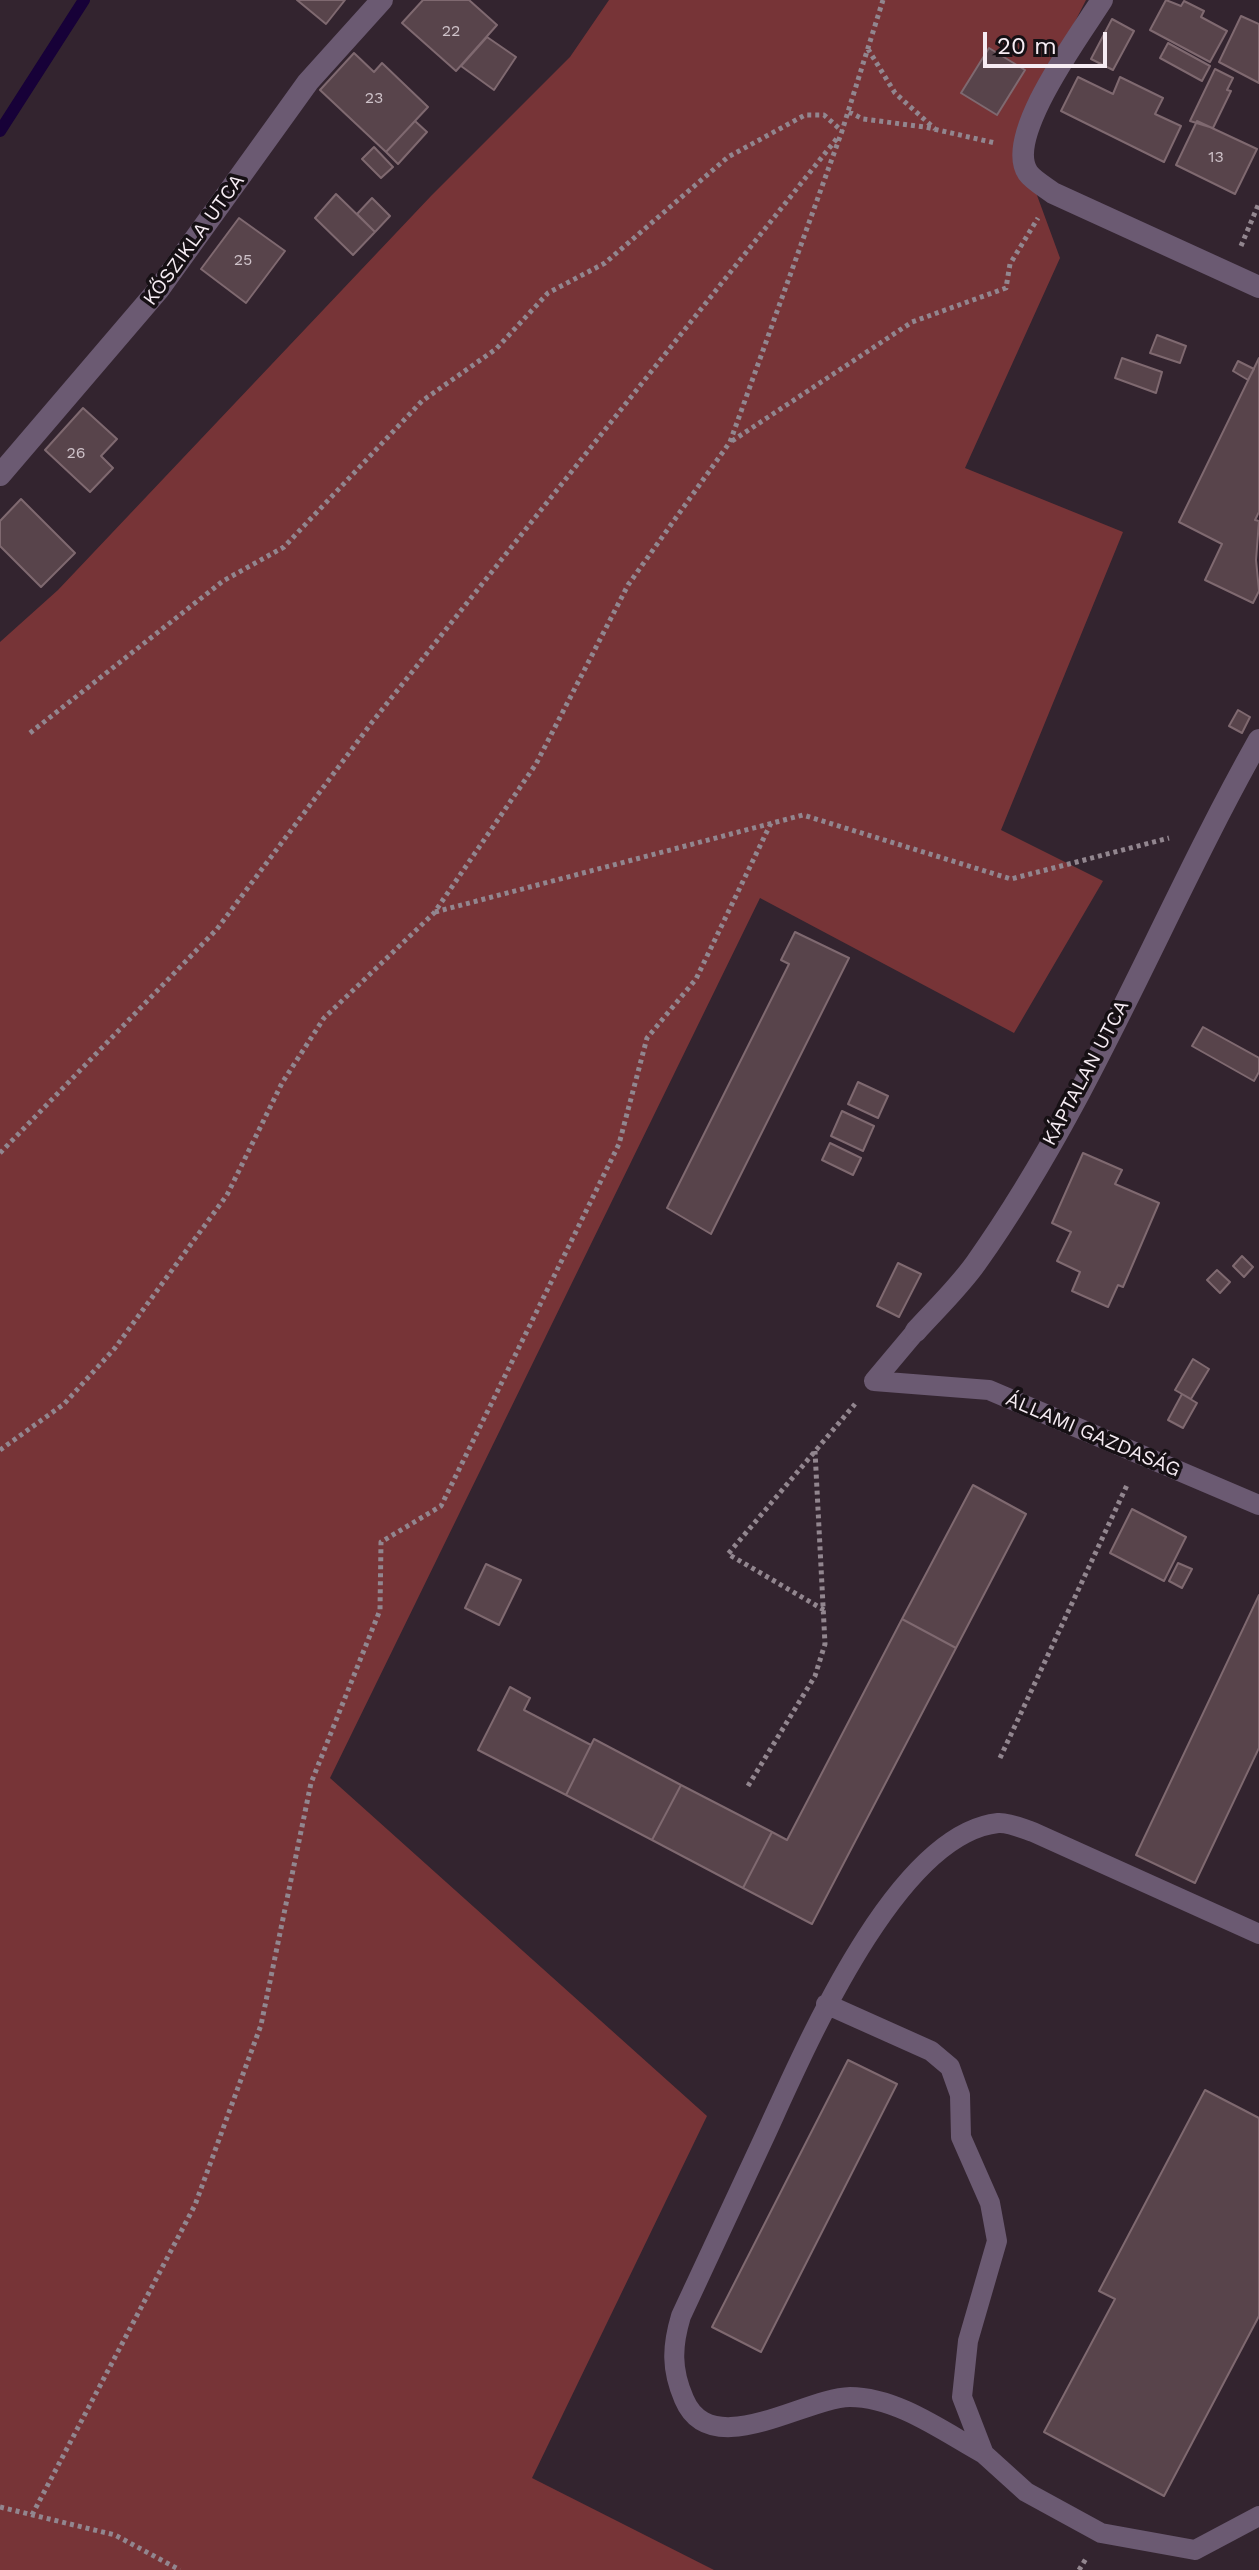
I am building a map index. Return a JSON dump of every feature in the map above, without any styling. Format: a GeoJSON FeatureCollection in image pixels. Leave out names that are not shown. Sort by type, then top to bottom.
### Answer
{"type":"FeatureCollection","features":[{"type":"Feature","properties":{"kind":"street","name":"KŐSZIKLA UTCA"},"geometry":{"type":"LineString","coordinates":[[0,475],[159,289],[308,82],[382,0]]}},
{"type":"Feature","properties":{"kind":"street"},"geometry":{"type":"LineString","coordinates":[[1102,0],[1027,125],[1024,144],[1027,172],[1053,193],[1259,287]]}},
{"type":"Feature","properties":{"kind":"street","name":"KÁPTALAN UTCA"},"geometry":{"type":"LineString","coordinates":[[916,1331],[974,1265],[1018,1201],[1084,1084],[1209,828],[1259,740]]}},
{"type":"Feature","properties":{"kind":"lane","name":"KÁPTALAN UTCA"},"geometry":{"type":"LineString","coordinates":[[874,1381],[916,1331]]}},
{"type":"Feature","properties":{"kind":"lane","name":"ÁLLAMI GAZDASÁG"},"geometry":{"type":"LineString","coordinates":[[874,1381],[989,1390],[1140,1457],[1259,1505]]}},
{"type":"Feature","properties":{"kind":"lane"},"geometry":{"type":"LineString","coordinates":[[1259,1934],[1033,1832],[1000,1822],[960,1836],[921,1869],[883,1914],[826,2004],[681,2316],[673,2344],[674,2377],[686,2404],[708,2424],[742,2428],[851,2397],[901,2408],[984,2454],[1026,2492],[1101,2533],[1195,2550],[1259,2516]]}},
{"type":"Feature","properties":{"kind":"lane"},"geometry":{"type":"LineString","coordinates":[[826,2004],[931,2051],[950,2067],[960,2095],[961,2137],[990,2203],[997,2241],[968,2341],[962,2397],[984,2454]]}},
{"type":"Feature","properties":{"kind":"path"},"geometry":{"type":"LineString","coordinates":[[0,1450],[64,1404],[115,1348],[227,1195],[282,1083],[324,1018],[434,913],[536,764],[628,585],[730,442],[849,112],[883,0]]}},
{"type":"Feature","properties":{"kind":"path"},"geometry":{"type":"LineString","coordinates":[[868,49],[895,93],[936,129]]}},
{"type":"Feature","properties":{"kind":"path"},"geometry":{"type":"LineString","coordinates":[[849,112],[863,119],[936,129],[984,142],[1024,144]]}},
{"type":"Feature","properties":{"kind":"path"},"geometry":{"type":"LineString","coordinates":[[30,733],[223,581],[284,547],[422,401],[496,349],[548,293],[605,263],[728,157],[805,115],[824,115],[842,131]]}},
{"type":"Feature","properties":{"kind":"path"},"geometry":{"type":"LineString","coordinates":[[0,1153],[217,929],[373,721],[842,131]]}},
{"type":"Feature","properties":{"kind":"path"},"geometry":{"type":"LineString","coordinates":[[730,442],[912,322],[1006,288],[1010,264],[1053,193]]}},
{"type":"Feature","properties":{"kind":"path"},"geometry":{"type":"LineString","coordinates":[[1229,273],[1259,203]]}},
{"type":"Feature","properties":{"kind":"path"},"geometry":{"type":"LineString","coordinates":[[434,913],[803,815],[1011,879],[1209,828]]}},
{"type":"Feature","properties":{"kind":"path"},"geometry":{"type":"LineString","coordinates":[[32,2515],[195,2205],[261,2025],[311,1783],[380,1610],[381,1542],[441,1506],[619,1144],[647,1038],[696,979],[771,823]]}},
{"type":"Feature","properties":{"kind":"path"},"geometry":{"type":"LineString","coordinates":[[824,1610],[728,1554],[874,1381]]}},
{"type":"Feature","properties":{"kind":"path"},"geometry":{"type":"LineString","coordinates":[[748,1786],[815,1676],[825,1644],[815,1451]]}},
{"type":"Feature","properties":{"kind":"path"},"geometry":{"type":"LineString","coordinates":[[1000,1758],[1140,1457]]}},
{"type":"Feature","properties":{"kind":"path"},"geometry":{"type":"LineString","coordinates":[[0,2507],[115,2535],[180,2570]]}},
{"type":"Feature","properties":{"kind":"shaded area"},"geometry":{"type":"Polygon","coordinates":[[[609,0],[1086,0],[1016,138],[1060,258],[965,468],[1123,532],[1001,830],[1103,881],[1014,1033],[760,898],[330,1778],[707,2116],[532,2478],[714,2570],[0,2570],[0,642],[58,590],[431,196],[570,57],[609,0]]]}},
{"type":"Feature","properties":{"kind":"building"},"geometry":{"type":"Polygon","coordinates":[[[297,0],[345,0],[326,24],[297,0]]]}},
{"type":"Feature","properties":{"kind":"building"},"geometry":{"type":"Polygon","coordinates":[[[423,0],[469,0],[497,25],[456,71],[402,23],[423,0]]]}},
{"type":"Feature","properties":{"kind":"building"},"geometry":{"type":"Polygon","coordinates":[[[1166,0],[1181,6],[1184,1],[1204,11],[1201,17],[1227,31],[1210,62],[1150,30],[1166,0]]]}},
{"type":"Feature","properties":{"kind":"building"},"geometry":{"type":"Polygon","coordinates":[[[1241,16],[1259,24],[1259,83],[1219,62],[1241,16]]]}},
{"type":"Feature","properties":{"kind":"building"},"geometry":{"type":"Polygon","coordinates":[[[1112,19],[1134,31],[1113,70],[1091,59],[1112,19]]]}},
{"type":"Feature","properties":{"kind":"building"},"geometry":{"type":"Polygon","coordinates":[[[487,37],[516,57],[494,90],[461,66],[487,37]]]}},
{"type":"Feature","properties":{"kind":"building"},"geometry":{"type":"Polygon","coordinates":[[[1168,43],[1210,66],[1202,81],[1160,58],[1168,43]]]}},
{"type":"Feature","properties":{"kind":"building"},"geometry":{"type":"Polygon","coordinates":[[[989,48],[1025,70],[997,115],[961,93],[989,48]]]}},
{"type":"Feature","properties":{"kind":"building"},"geometry":{"type":"Polygon","coordinates":[[[354,53],[374,72],[382,63],[428,107],[386,152],[320,90],[354,53]]]}},
{"type":"Feature","properties":{"kind":"building"},"geometry":{"type":"Polygon","coordinates":[[[1215,69],[1233,78],[1227,90],[1231,91],[1213,128],[1190,121],[1215,69]]]}},
{"type":"Feature","properties":{"kind":"building"},"geometry":{"type":"Polygon","coordinates":[[[1078,77],[1113,94],[1120,77],[1163,98],[1155,114],[1181,126],[1164,162],[1061,111],[1078,77]]]}},
{"type":"Feature","properties":{"kind":"building"},"geometry":{"type":"Polygon","coordinates":[[[415,121],[427,132],[398,164],[386,152],[415,121]]]}},
{"type":"Feature","properties":{"kind":"building"},"geometry":{"type":"Polygon","coordinates":[[[1197,121],[1257,149],[1235,194],[1176,165],[1197,121]]]}},
{"type":"Feature","properties":{"kind":"building"},"geometry":{"type":"Polygon","coordinates":[[[374,147],[393,167],[381,178],[362,159],[374,147]]]}},
{"type":"Feature","properties":{"kind":"building"},"geometry":{"type":"Polygon","coordinates":[[[336,194],[375,232],[353,255],[315,218],[336,194]]]}},
{"type":"Feature","properties":{"kind":"building"},"geometry":{"type":"Polygon","coordinates":[[[372,198],[390,216],[375,232],[357,214],[372,198]]]}},
{"type":"Feature","properties":{"kind":"building"},"geometry":{"type":"Polygon","coordinates":[[[239,218],[285,251],[246,303],[201,269],[239,218]]]}},
{"type":"Feature","properties":{"kind":"building"},"geometry":{"type":"Polygon","coordinates":[[[1157,335],[1186,346],[1180,363],[1150,353],[1157,335]]]}},
{"type":"Feature","properties":{"kind":"building"},"geometry":{"type":"Polygon","coordinates":[[[1122,358],[1162,372],[1156,393],[1115,378],[1122,358]]]}},
{"type":"Feature","properties":{"kind":"building"},"geometry":{"type":"Polygon","coordinates":[[[1259,358],[1259,512],[1255,520],[1259,521],[1256,560],[1259,591],[1253,603],[1205,580],[1222,544],[1179,522],[1259,358]]]}},
{"type":"Feature","properties":{"kind":"building"},"geometry":{"type":"Polygon","coordinates":[[[1238,361],[1254,369],[1248,380],[1233,371],[1238,361]]]}},
{"type":"Feature","properties":{"kind":"building"},"geometry":{"type":"Polygon","coordinates":[[[83,408],[117,439],[101,456],[113,468],[90,492],[45,450],[83,408]]]}},
{"type":"Feature","properties":{"kind":"building"},"geometry":{"type":"Polygon","coordinates":[[[21,499],[75,553],[41,587],[0,546],[0,521],[21,499]]]}},
{"type":"Feature","properties":{"kind":"building"},"geometry":{"type":"Polygon","coordinates":[[[1238,710],[1250,717],[1242,733],[1229,726],[1238,710]]]}},
{"type":"Feature","properties":{"kind":"building"},"geometry":{"type":"Polygon","coordinates":[[[795,932],[849,958],[711,1234],[667,1208],[789,964],[781,960],[795,932]]]}},
{"type":"Feature","properties":{"kind":"building"},"geometry":{"type":"Polygon","coordinates":[[[1203,1027],[1259,1058],[1259,1072],[1254,1081],[1192,1046],[1203,1027]]]}},
{"type":"Feature","properties":{"kind":"building"},"geometry":{"type":"Polygon","coordinates":[[[858,1082],[888,1096],[878,1118],[848,1104],[858,1082]]]}},
{"type":"Feature","properties":{"kind":"building"},"geometry":{"type":"Polygon","coordinates":[[[842,1111],[874,1126],[863,1151],[831,1136],[842,1111]]]}},
{"type":"Feature","properties":{"kind":"building"},"geometry":{"type":"Polygon","coordinates":[[[830,1143],[861,1158],[853,1175],[822,1160],[830,1143]]]}},
{"type":"Feature","properties":{"kind":"building"},"geometry":{"type":"Polygon","coordinates":[[[1083,1153],[1122,1170],[1115,1184],[1159,1203],[1123,1287],[1118,1285],[1108,1307],[1072,1291],[1080,1272],[1057,1261],[1071,1232],[1052,1223],[1083,1153]]]}},
{"type":"Feature","properties":{"kind":"building"},"geometry":{"type":"Polygon","coordinates":[[[1242,1256],[1253,1267],[1244,1277],[1233,1266],[1242,1256]]]}},
{"type":"Feature","properties":{"kind":"building"},"geometry":{"type":"Polygon","coordinates":[[[898,1263],[921,1274],[899,1317],[877,1306],[898,1263]]]}},
{"type":"Feature","properties":{"kind":"building"},"geometry":{"type":"Polygon","coordinates":[[[1217,1270],[1230,1282],[1220,1293],[1207,1280],[1217,1270]]]}},
{"type":"Feature","properties":{"kind":"building"},"geometry":{"type":"Polygon","coordinates":[[[1193,1359],[1209,1369],[1191,1399],[1175,1390],[1193,1359]]]}},
{"type":"Feature","properties":{"kind":"building"},"geometry":{"type":"Polygon","coordinates":[[[1182,1394],[1197,1403],[1183,1428],[1168,1420],[1182,1394]]]}},
{"type":"Feature","properties":{"kind":"building"},"geometry":{"type":"Polygon","coordinates":[[[973,1485],[1026,1514],[956,1648],[902,1619],[973,1485]]]}},
{"type":"Feature","properties":{"kind":"building"},"geometry":{"type":"Polygon","coordinates":[[[1132,1509],[1186,1537],[1164,1581],[1110,1553],[1132,1509]]]}},
{"type":"Feature","properties":{"kind":"building"},"geometry":{"type":"Polygon","coordinates":[[[1178,1563],[1192,1569],[1182,1588],[1169,1581],[1178,1563]]]}},
{"type":"Feature","properties":{"kind":"building"},"geometry":{"type":"Polygon","coordinates":[[[486,1564],[521,1580],[499,1625],[465,1608],[486,1564]]]}},
{"type":"Feature","properties":{"kind":"building"},"geometry":{"type":"Polygon","coordinates":[[[1259,1595],[1259,1748],[1195,1883],[1136,1855],[1259,1595]]]}},
{"type":"Feature","properties":{"kind":"building"},"geometry":{"type":"Polygon","coordinates":[[[902,1619],[956,1648],[812,1924],[743,1888],[772,1832],[787,1840],[902,1619]]]}},
{"type":"Feature","properties":{"kind":"building"},"geometry":{"type":"Polygon","coordinates":[[[510,1687],[530,1698],[524,1710],[591,1745],[566,1795],[478,1750],[510,1687]]]}},
{"type":"Feature","properties":{"kind":"building"},"geometry":{"type":"Polygon","coordinates":[[[594,1739],[681,1785],[652,1840],[566,1795],[594,1739]]]}},
{"type":"Feature","properties":{"kind":"building"},"geometry":{"type":"Polygon","coordinates":[[[681,1785],[772,1832],[743,1888],[652,1840],[681,1785]]]}},
{"type":"Feature","properties":{"kind":"building"},"geometry":{"type":"Polygon","coordinates":[[[848,2060],[897,2084],[761,2352],[712,2327],[848,2060]]]}},
{"type":"Feature","properties":{"kind":"building"},"geometry":{"type":"Polygon","coordinates":[[[1205,2090],[1259,2118],[1259,2316],[1164,2496],[1044,2432],[1115,2299],[1099,2291],[1205,2090]]]}},
{"type":"Feature","properties":{"kind":"waterway"},"geometry":{"type":"LineString","coordinates":[[0,131],[84,0]]}}]}
